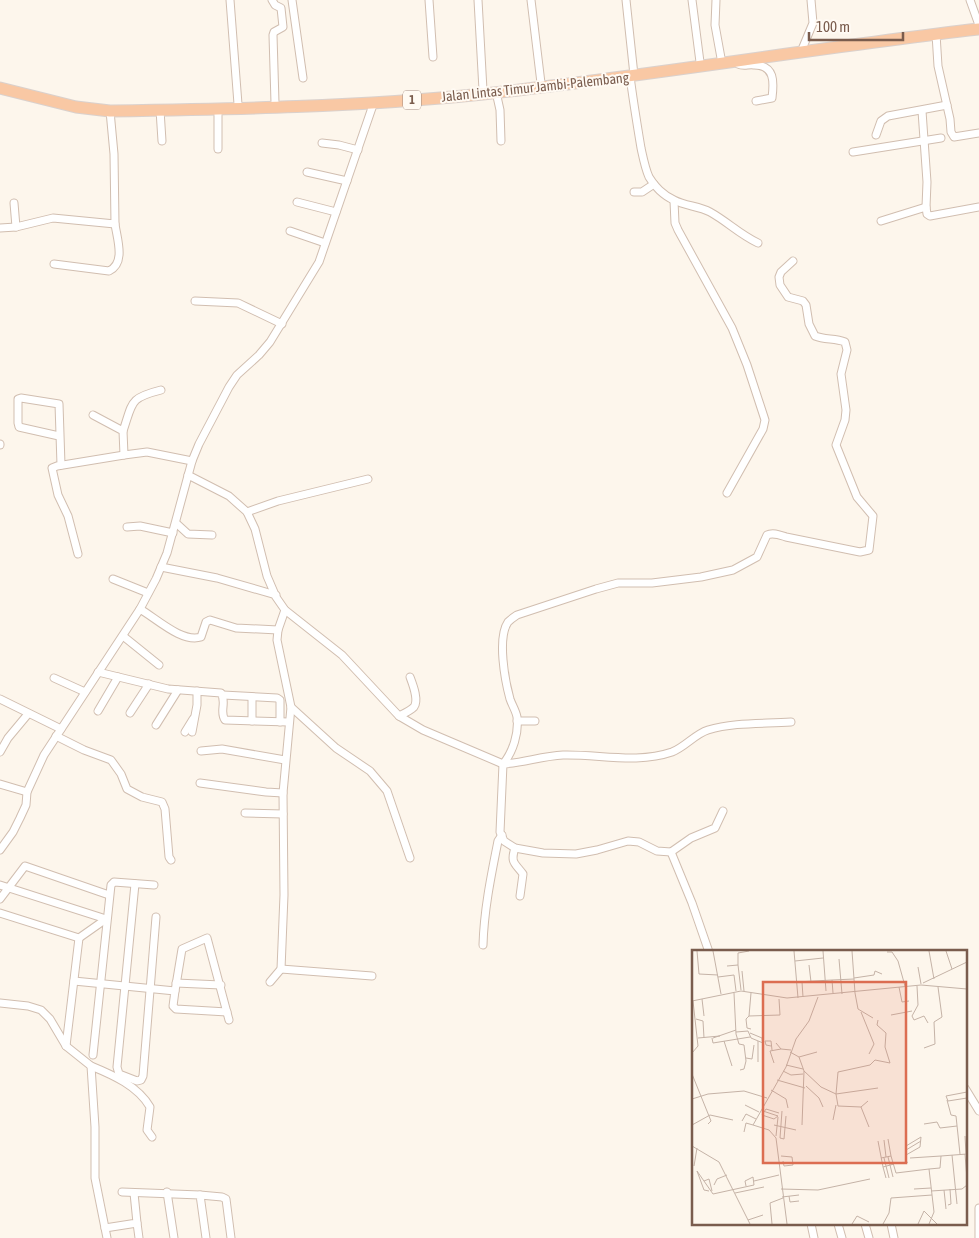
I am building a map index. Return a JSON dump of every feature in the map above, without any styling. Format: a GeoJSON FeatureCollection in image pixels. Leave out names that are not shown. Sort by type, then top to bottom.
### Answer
{"type":"FeatureCollection","features":[{"type":"Feature","properties":{"kind":"highway","name":"Jalan Lintas Timur Jambi-Palembang"},"geometry":{"type":"LineString","coordinates":[[0,87],[93,106],[167,107],[375,101],[632,74],[721,58],[803,47],[936,34],[979,27]]}},
{"type":"Feature","properties":{"kind":"highway","name":"Jalan Lintas Timur Jambi-Palembang"},"geometry":{"type":"LineString","coordinates":[[846,44],[979,27]]}},
{"type":"Feature","properties":{"kind":"highway","name":"Jalan Lintas Timur Jambi-Palembang"},"geometry":{"type":"LineString","coordinates":[[0,87],[76,108],[110,111],[375,101],[496,92],[737,60],[824,46]]}},
{"type":"Feature","properties":{"kind":"street"},"geometry":{"type":"LineString","coordinates":[[230,0],[238,104]]}},
{"type":"Feature","properties":{"kind":"street"},"geometry":{"type":"LineString","coordinates":[[272,0],[280,8],[284,24],[283,27],[273,34],[275,103]]}},
{"type":"Feature","properties":{"kind":"street"},"geometry":{"type":"LineString","coordinates":[[292,0],[303,78]]}},
{"type":"Feature","properties":{"kind":"street"},"geometry":{"type":"LineString","coordinates":[[429,0],[434,57]]}},
{"type":"Feature","properties":{"kind":"street"},"geometry":{"type":"LineString","coordinates":[[478,0],[482,90]]}},
{"type":"Feature","properties":{"kind":"street"},"geometry":{"type":"LineString","coordinates":[[531,0],[541,83]]}},
{"type":"Feature","properties":{"kind":"street"},"geometry":{"type":"LineString","coordinates":[[626,0],[632,74],[647,173],[654,184],[674,206],[675,223],[732,328],[747,365],[765,420],[763,429],[727,493]]}},
{"type":"Feature","properties":{"kind":"street"},"geometry":{"type":"LineString","coordinates":[[692,0],[700,62]]}},
{"type":"Feature","properties":{"kind":"street"},"geometry":{"type":"LineString","coordinates":[[716,0],[715,25],[721,58]]}},
{"type":"Feature","properties":{"kind":"street"},"geometry":{"type":"LineString","coordinates":[[803,47],[813,24],[812,0]]}},
{"type":"Feature","properties":{"kind":"street"},"geometry":{"type":"LineString","coordinates":[[970,0],[979,27]]}},
{"type":"Feature","properties":{"kind":"street"},"geometry":{"type":"LineString","coordinates":[[936,34],[938,66],[951,132],[954,137],[979,133]]}},
{"type":"Feature","properties":{"kind":"street"},"geometry":{"type":"LineString","coordinates":[[737,60],[741,66],[763,65],[769,68],[772,73],[772,98],[756,101]]}},
{"type":"Feature","properties":{"kind":"street"},"geometry":{"type":"LineString","coordinates":[[496,92],[500,110],[501,141]]}},
{"type":"Feature","properties":{"kind":"street"},"geometry":{"type":"LineString","coordinates":[[0,850],[14,832],[26,804],[27,792],[44,755],[140,609],[161,568],[176,523],[192,461],[206,429],[233,381],[259,355],[282,324],[318,262],[375,101]]}},
{"type":"Feature","properties":{"kind":"street"},"geometry":{"type":"LineString","coordinates":[[876,135],[880,121],[888,116],[947,105]]}},
{"type":"Feature","properties":{"kind":"street"},"geometry":{"type":"LineString","coordinates":[[218,108],[218,149]]}},
{"type":"Feature","properties":{"kind":"street"},"geometry":{"type":"LineString","coordinates":[[160,110],[162,141]]}},
{"type":"Feature","properties":{"kind":"street"},"geometry":{"type":"LineString","coordinates":[[54,264],[109,271],[116,267],[119,261],[115,224],[114,154],[110,111]]}},
{"type":"Feature","properties":{"kind":"street"},"geometry":{"type":"LineString","coordinates":[[922,111],[927,182],[927,214],[930,216],[979,206]]}},
{"type":"Feature","properties":{"kind":"street"},"geometry":{"type":"LineString","coordinates":[[853,152],[941,138]]}},
{"type":"Feature","properties":{"kind":"street"},"geometry":{"type":"LineString","coordinates":[[322,143],[358,150]]}},
{"type":"Feature","properties":{"kind":"street"},"geometry":{"type":"LineString","coordinates":[[307,172],[347,181]]}},
{"type":"Feature","properties":{"kind":"street"},"geometry":{"type":"LineString","coordinates":[[634,192],[642,192],[654,184]]}},
{"type":"Feature","properties":{"kind":"street"},"geometry":{"type":"LineString","coordinates":[[297,202],[336,212]]}},
{"type":"Feature","properties":{"kind":"street"},"geometry":{"type":"LineString","coordinates":[[14,203],[16,227]]}},
{"type":"Feature","properties":{"kind":"street"},"geometry":{"type":"LineString","coordinates":[[674,206],[704,209],[723,219],[742,236],[758,243]]}},
{"type":"Feature","properties":{"kind":"street"},"geometry":{"type":"LineString","coordinates":[[881,221],[926,207]]}},
{"type":"Feature","properties":{"kind":"street"},"geometry":{"type":"LineString","coordinates":[[0,228],[16,227],[52,218],[115,224]]}},
{"type":"Feature","properties":{"kind":"street"},"geometry":{"type":"LineString","coordinates":[[290,231],[325,243]]}},
{"type":"Feature","properties":{"kind":"street"},"geometry":{"type":"LineString","coordinates":[[723,811],[717,826],[679,845],[671,852],[657,851],[639,842],[628,841],[576,854],[543,853],[515,848],[504,841],[500,821],[503,764],[508,758],[515,742],[517,721],[504,672],[503,639],[508,623],[517,615],[596,589],[618,583],[662,582],[701,577],[733,570],[757,557],[769,534],[778,534],[860,552],[869,550],[873,516],[857,498],[836,445],[845,420],[846,410],[841,374],[847,350],[845,342],[838,339],[815,336],[809,324],[803,301],[788,297],[784,293],[779,277],[781,272],[792,261]]}},
{"type":"Feature","properties":{"kind":"street"},"geometry":{"type":"LineString","coordinates":[[195,301],[238,303],[282,324]]}},
{"type":"Feature","properties":{"kind":"street"},"geometry":{"type":"LineString","coordinates":[[124,455],[123,431],[135,399],[140,395],[161,390]]}},
{"type":"Feature","properties":{"kind":"street"},"geometry":{"type":"LineString","coordinates":[[59,436],[19,427],[18,399],[59,404],[61,408],[59,436],[61,465]]}},
{"type":"Feature","properties":{"kind":"street"},"geometry":{"type":"LineString","coordinates":[[93,415],[123,431]]}},
{"type":"Feature","properties":{"kind":"street"},"geometry":{"type":"LineString","coordinates":[[78,554],[68,516],[58,495],[52,468],[147,452],[192,461]]}},
{"type":"Feature","properties":{"kind":"street"},"geometry":{"type":"LineString","coordinates":[[188,475],[229,496],[247,512],[255,530],[267,576],[285,610],[342,656],[399,716],[423,730],[503,764],[516,764],[544,756],[566,755],[610,758],[653,756],[674,752],[706,730],[729,726],[791,722]]}},
{"type":"Feature","properties":{"kind":"street"},"geometry":{"type":"LineString","coordinates":[[247,512],[278,501],[368,479]]}},
{"type":"Feature","properties":{"kind":"street"},"geometry":{"type":"LineString","coordinates":[[176,523],[188,534],[212,535]]}},
{"type":"Feature","properties":{"kind":"street"},"geometry":{"type":"LineString","coordinates":[[127,527],[140,526],[173,532]]}},
{"type":"Feature","properties":{"kind":"street"},"geometry":{"type":"LineString","coordinates":[[161,568],[217,578],[276,595]]}},
{"type":"Feature","properties":{"kind":"street"},"geometry":{"type":"LineString","coordinates":[[112,578],[148,593]]}},
{"type":"Feature","properties":{"kind":"street"},"geometry":{"type":"LineString","coordinates":[[140,609],[181,636],[190,638],[201,637],[206,622],[210,620],[236,628],[278,630]]}},
{"type":"Feature","properties":{"kind":"street"},"geometry":{"type":"LineString","coordinates":[[270,982],[281,969],[284,896],[283,793],[291,707],[277,640],[278,630],[285,610]]}},
{"type":"Feature","properties":{"kind":"street"},"geometry":{"type":"LineString","coordinates":[[123,636],[159,665]]}},
{"type":"Feature","properties":{"kind":"street"},"geometry":{"type":"LineString","coordinates":[[98,672],[178,690],[277,698],[280,700],[280,722]]}},
{"type":"Feature","properties":{"kind":"street"},"geometry":{"type":"LineString","coordinates":[[98,711],[118,677]]}},
{"type":"Feature","properties":{"kind":"street"},"geometry":{"type":"LineString","coordinates":[[399,716],[415,704],[414,689],[410,677]]}},
{"type":"Feature","properties":{"kind":"street"},"geometry":{"type":"LineString","coordinates":[[54,678],[85,692]]}},
{"type":"Feature","properties":{"kind":"street"},"geometry":{"type":"LineString","coordinates":[[130,713],[149,684]]}},
{"type":"Feature","properties":{"kind":"street"},"geometry":{"type":"LineString","coordinates":[[156,725],[178,690]]}},
{"type":"Feature","properties":{"kind":"street"},"geometry":{"type":"LineString","coordinates":[[188,732],[195,714],[197,691]]}},
{"type":"Feature","properties":{"kind":"street"},"geometry":{"type":"LineString","coordinates":[[223,695],[222,715],[225,720],[289,722]]}},
{"type":"Feature","properties":{"kind":"street"},"geometry":{"type":"LineString","coordinates":[[252,697],[252,721]]}},
{"type":"Feature","properties":{"kind":"street"},"geometry":{"type":"LineString","coordinates":[[0,699],[28,714],[84,750],[111,760],[121,774],[127,789],[142,798],[162,802],[165,809],[169,857],[172,860]]}},
{"type":"Feature","properties":{"kind":"street"},"geometry":{"type":"LineString","coordinates":[[291,707],[336,748],[370,771],[387,791],[410,858]]}},
{"type":"Feature","properties":{"kind":"street"},"geometry":{"type":"LineString","coordinates":[[0,752],[8,738],[28,714]]}},
{"type":"Feature","properties":{"kind":"street"},"geometry":{"type":"LineString","coordinates":[[517,721],[535,721]]}},
{"type":"Feature","properties":{"kind":"street"},"geometry":{"type":"LineString","coordinates":[[201,751],[222,749],[260,755],[276,760],[285,760]]}},
{"type":"Feature","properties":{"kind":"street"},"geometry":{"type":"LineString","coordinates":[[200,783],[283,793]]}},
{"type":"Feature","properties":{"kind":"street"},"geometry":{"type":"LineString","coordinates":[[0,784],[27,792]]}},
{"type":"Feature","properties":{"kind":"street"},"geometry":{"type":"LineString","coordinates":[[245,813],[283,814]]}},
{"type":"Feature","properties":{"kind":"street"},"geometry":{"type":"LineString","coordinates":[[484,945],[484,920],[488,890],[498,841],[502,835]]}},
{"type":"Feature","properties":{"kind":"street"},"geometry":{"type":"LineString","coordinates":[[515,848],[513,855],[514,864],[523,874],[520,896]]}},
{"type":"Feature","properties":{"kind":"street"},"geometry":{"type":"LineString","coordinates":[[671,852],[708,950]]}},
{"type":"Feature","properties":{"kind":"street"},"geometry":{"type":"LineString","coordinates":[[0,899],[23,866],[109,895]]}},
{"type":"Feature","properties":{"kind":"street"},"geometry":{"type":"LineString","coordinates":[[93,1055],[111,885],[113,882],[154,886]]}},
{"type":"Feature","properties":{"kind":"street"},"geometry":{"type":"LineString","coordinates":[[135,884],[117,1070],[121,1076],[137,1081],[141,1080],[143,1076],[156,917]]}},
{"type":"Feature","properties":{"kind":"street"},"geometry":{"type":"LineString","coordinates":[[0,885],[106,919]]}},
{"type":"Feature","properties":{"kind":"street"},"geometry":{"type":"LineString","coordinates":[[0,913],[79,938]]}},
{"type":"Feature","properties":{"kind":"street"},"geometry":{"type":"LineString","coordinates":[[66,1046],[79,938],[106,919]]}},
{"type":"Feature","properties":{"kind":"street"},"geometry":{"type":"LineString","coordinates":[[206,937],[208,938],[221,985],[228,1016],[176,1009],[173,1006],[182,949],[206,937]]}},
{"type":"Feature","properties":{"kind":"street"},"geometry":{"type":"LineString","coordinates":[[281,969],[372,976]]}},
{"type":"Feature","properties":{"kind":"street"},"geometry":{"type":"LineString","coordinates":[[74,981],[175,991]]}},
{"type":"Feature","properties":{"kind":"street"},"geometry":{"type":"LineString","coordinates":[[176,983],[221,985]]}},
{"type":"Feature","properties":{"kind":"street"},"geometry":{"type":"LineString","coordinates":[[0,1003],[28,1006],[41,1010],[50,1019],[66,1046],[91,1066],[112,1074],[143,1096],[150,1107],[147,1130],[152,1137]]}},
{"type":"Feature","properties":{"kind":"street"},"geometry":{"type":"LineString","coordinates":[[91,1066],[95,1127],[95,1178],[107,1238]]}},
{"type":"Feature","properties":{"kind":"street"},"geometry":{"type":"LineString","coordinates":[[966,1090],[979,1111]]}},
{"type":"Feature","properties":{"kind":"street"},"geometry":{"type":"LineString","coordinates":[[122,1192],[167,1192],[222,1197],[226,1199],[231,1238]]}},
{"type":"Feature","properties":{"kind":"street"},"geometry":{"type":"LineString","coordinates":[[167,1192],[174,1238]]}},
{"type":"Feature","properties":{"kind":"street"},"geometry":{"type":"LineString","coordinates":[[134,1193],[139,1238]]}},
{"type":"Feature","properties":{"kind":"street"},"geometry":{"type":"LineString","coordinates":[[200,1195],[206,1238]]}},
{"type":"Feature","properties":{"kind":"street"},"geometry":{"type":"LineString","coordinates":[[979,1208],[979,1238]]}},
{"type":"Feature","properties":{"kind":"street"},"geometry":{"type":"LineString","coordinates":[[105,1228],[137,1223]]}}]}
